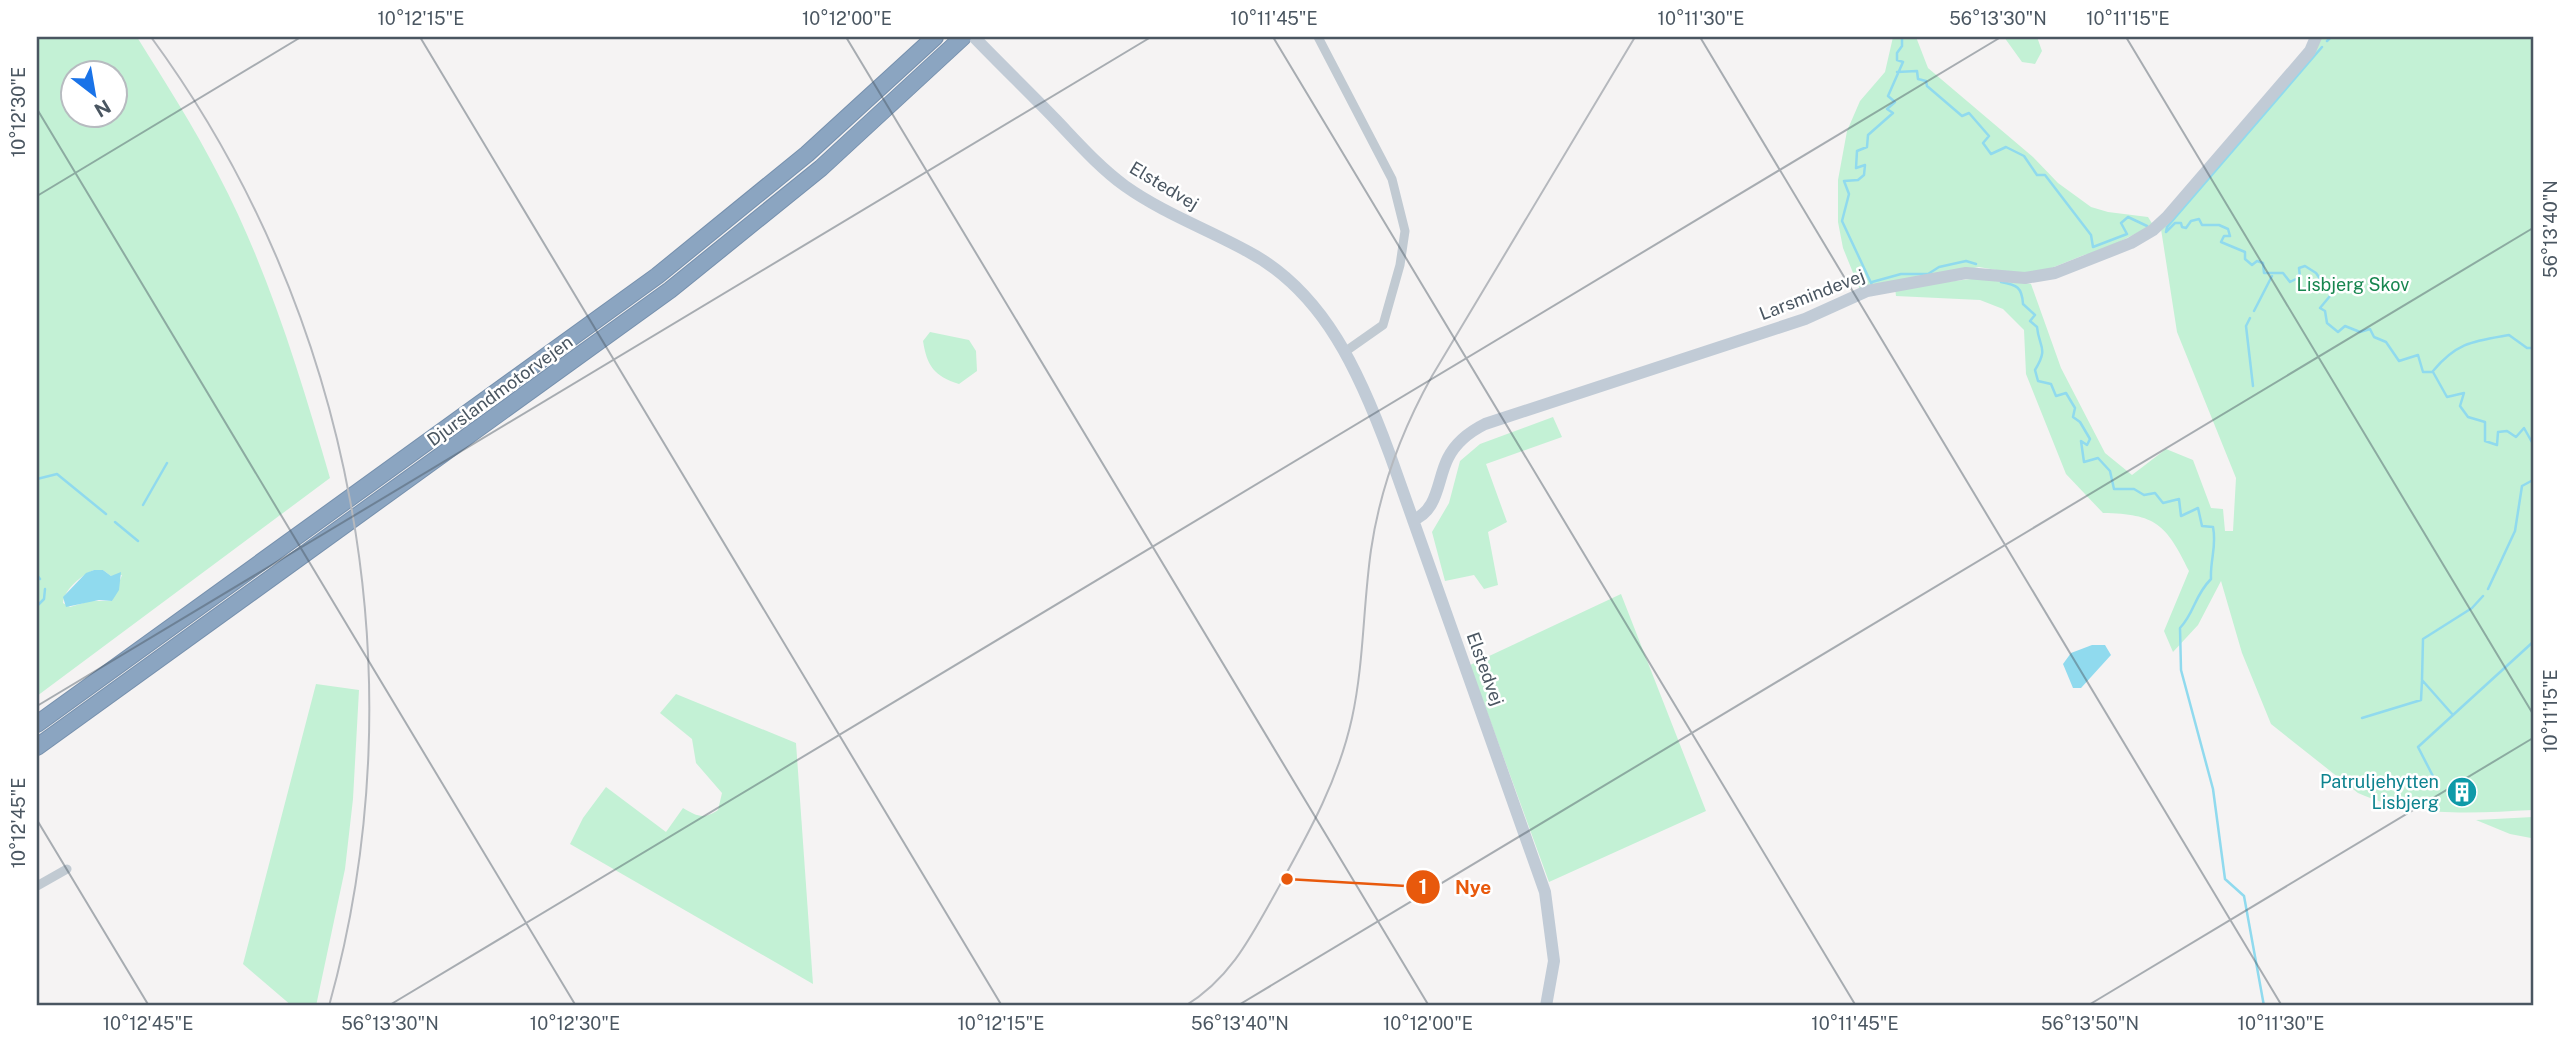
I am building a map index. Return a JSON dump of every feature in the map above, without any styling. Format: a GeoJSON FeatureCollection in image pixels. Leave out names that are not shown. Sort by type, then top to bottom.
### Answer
{"type":"FeatureCollection","features":[{"type":"Feature","properties":{"kind":"highway","name":"Djurslandmotorvejen"},"geometry":{"type":"LineString","coordinates":[[37,724],[646,284],[797,162],[935,37]]}},
{"type":"Feature","properties":{"kind":"highway","name":"Djurslandmotorvejen"},"geometry":{"type":"LineString","coordinates":[[37,747],[670,290],[821,168],[963,37]]}},
{"type":"Feature","properties":{"kind":"street","name":"Elstedvej"},"geometry":{"type":"LineString","coordinates":[[974,37],[1094,160],[1125,186],[1166,211],[1250,252],[1279,273],[1329,324],[1346,351],[1372,404],[1545,892],[1554,961],[1546,1006]]}},
{"type":"Feature","properties":{"kind":"street"},"geometry":{"type":"LineString","coordinates":[[1318,37],[1392,179],[1405,231],[1400,265],[1383,325],[1346,351]]}},
{"type":"Feature","properties":{"kind":"street","name":"Larsmindevej"},"geometry":{"type":"LineString","coordinates":[[1413,520],[1422,516],[1434,499],[1447,458],[1458,442],[1485,424],[1805,319],[1867,291],[1966,273],[2039,278],[2131,243],[2167,217],[2302,61],[2316,37]]}},
{"type":"Feature","properties":{"kind":"street"},"geometry":{"type":"LineString","coordinates":[[37,886],[66,869]]}},
{"type":"Feature","properties":{"kind":"green space"},"geometry":{"type":"Polygon","coordinates":[[[37,37],[137,37],[209,156],[236,210],[295,362],[330,478],[37,696],[37,37]],[[94,570],[74,583],[63,603],[70,607],[90,601],[112,601],[122,575],[111,576],[103,570],[94,570]]]}},
{"type":"Feature","properties":{"kind":"green space"},"geometry":{"type":"Polygon","coordinates":[[[1893,37],[1916,37],[1928,68],[2033,157],[2058,183],[2091,207],[2148,217],[2153,225],[2099,252],[2084,255],[2039,273],[2020,274],[1979,267],[1860,290],[1843,248],[1838,222],[1838,180],[1847,131],[1860,101],[1885,72],[1893,37]]]}},
{"type":"Feature","properties":{"kind":"green space"},"geometry":{"type":"Polygon","coordinates":[[[2004,37],[2037,37],[2042,51],[2035,64],[2022,62],[2004,37]]]}},
{"type":"Feature","properties":{"kind":"green space","name":"Lisbjerg Skov"},"geometry":{"type":"Polygon","coordinates":[[[2321,37],[2533,37],[2533,810],[2466,813],[2422,810],[2400,807],[2358,793],[2271,724],[2242,653],[2221,581],[2198,625],[2173,652],[2164,631],[2189,571],[2166,532],[2147,519],[2103,513],[2066,474],[2026,374],[2024,330],[2003,309],[1980,300],[1896,296],[1895,288],[1988,277],[2031,284],[2061,368],[2105,453],[2132,475],[2166,449],[2193,460],[2211,508],[2223,509],[2225,531],[2233,531],[2236,478],[2177,332],[2161,229],[2321,37]]]}},
{"type":"Feature","properties":{"kind":"green space"},"geometry":{"type":"Polygon","coordinates":[[[930,332],[969,340],[976,351],[977,371],[959,384],[933,369],[923,341],[930,332]]]}},
{"type":"Feature","properties":{"kind":"green space"},"geometry":{"type":"Polygon","coordinates":[[[1553,417],[1562,437],[1486,464],[1507,522],[1488,532],[1498,585],[1484,589],[1474,575],[1445,581],[1432,532],[1449,503],[1460,461],[1480,444],[1553,417]]]}},
{"type":"Feature","properties":{"kind":"green space"},"geometry":{"type":"Polygon","coordinates":[[[1621,594],[1706,811],[1549,882],[1470,665],[1621,594]]]}},
{"type":"Feature","properties":{"kind":"green space"},"geometry":{"type":"Polygon","coordinates":[[[316,684],[359,690],[353,799],[345,869],[316,1006],[292,1006],[243,964],[316,684]]]}},
{"type":"Feature","properties":{"kind":"green space"},"geometry":{"type":"Polygon","coordinates":[[[676,694],[796,743],[813,984],[570,844],[583,818],[606,787],[666,832],[683,808],[700,816],[718,810],[722,793],[696,763],[692,739],[660,713],[676,694]]]}},
{"type":"Feature","properties":{"kind":"green space"},"geometry":{"type":"Polygon","coordinates":[[[2533,817],[2531,838],[2510,834],[2476,820],[2533,817]]]}},
{"type":"Feature","properties":{"kind":"water"},"geometry":{"type":"Polygon","coordinates":[[[103,570],[111,576],[121,572],[119,590],[112,601],[99,600],[66,607],[63,597],[86,573],[103,570]]]}},
{"type":"Feature","properties":{"kind":"water"},"geometry":{"type":"Polygon","coordinates":[[[2092,645],[2105,645],[2111,655],[2081,688],[2073,688],[2063,664],[2071,653],[2092,645]]]}},
{"type":"Feature","properties":{"kind":"waterway"},"geometry":{"type":"LineString","coordinates":[[1872,285],[1842,221],[1849,194],[1844,181],[1858,180],[1864,175],[1865,165],[1856,168],[1857,151],[1867,147],[1868,135],[1893,113],[1887,109],[1895,102],[1888,96],[1903,62],[1897,60],[1902,37]]}},
{"type":"Feature","properties":{"kind":"waterway"},"geometry":{"type":"LineString","coordinates":[[2327,41],[2331,37]]}},
{"type":"Feature","properties":{"kind":"waterway"},"geometry":{"type":"LineString","coordinates":[[2166,232],[2167,227],[2322,47]]}},
{"type":"Feature","properties":{"kind":"waterway"},"geometry":{"type":"LineString","coordinates":[[1897,72],[1917,71],[1918,79],[1926,81],[1927,86],[1962,116],[1969,113],[1989,136],[1983,143],[1991,154],[2006,147],[2024,156],[2037,175],[2045,175],[2091,235],[2093,247],[2127,234],[2121,223],[2128,217],[2147,226]]}},
{"type":"Feature","properties":{"kind":"waterway"},"geometry":{"type":"LineString","coordinates":[[2166,232],[2175,223],[2181,223],[2182,227],[2186,228],[2191,221],[2199,219],[2202,225],[2219,225],[2228,229],[2230,236],[2224,236],[2221,242],[2245,252],[2245,259],[2252,265],[2257,261],[2263,263],[2264,273],[2283,273],[2290,282],[2300,277],[2299,268],[2305,266],[2330,286],[2330,296],[2320,308],[2325,311],[2327,323],[2338,332],[2345,326],[2360,332],[2370,329],[2374,337],[2386,342],[2399,361],[2418,355],[2423,372],[2433,372],[2447,397],[2464,393],[2460,406],[2468,417],[2485,422],[2485,441],[2497,445],[2498,432],[2507,431],[2516,437],[2524,428],[2533,444],[2533,454]]}},
{"type":"Feature","properties":{"kind":"waterway"},"geometry":{"type":"LineString","coordinates":[[1872,282],[1901,274],[1928,274],[1939,267],[1966,261],[1976,264]]}},
{"type":"Feature","properties":{"kind":"waterway"},"geometry":{"type":"LineString","coordinates":[[2254,311],[2272,276]]}},
{"type":"Feature","properties":{"kind":"waterway"},"geometry":{"type":"LineString","coordinates":[[2001,282],[2018,288],[2023,304],[2035,315],[2030,321],[2037,327],[2042,348],[2042,357],[2035,370],[2038,381],[2051,384],[2056,396],[2066,393],[2075,408],[2073,417],[2080,422],[2090,439],[2087,445],[2081,441],[2084,462],[2098,458],[2110,471],[2114,489],[2134,489],[2144,495],[2155,493],[2163,503],[2179,499],[2181,516],[2198,508],[2202,526],[2213,527],[2211,579],[2180,628],[2181,670],[2213,789],[2225,879],[2244,896],[2264,1006]]}},
{"type":"Feature","properties":{"kind":"waterway"},"geometry":{"type":"LineString","coordinates":[[2250,318],[2246,326],[2253,386]]}},
{"type":"Feature","properties":{"kind":"waterway"},"geometry":{"type":"LineString","coordinates":[[2433,371],[2458,348],[2486,339],[2509,335],[2527,348],[2533,348]]}},
{"type":"Feature","properties":{"kind":"waterway"},"geometry":{"type":"LineString","coordinates":[[143,505],[167,463]]}},
{"type":"Feature","properties":{"kind":"waterway"},"geometry":{"type":"LineString","coordinates":[[37,479],[57,474],[106,514]]}},
{"type":"Feature","properties":{"kind":"waterway"},"geometry":{"type":"LineString","coordinates":[[2488,589],[2515,531],[2522,486],[2533,480]]}},
{"type":"Feature","properties":{"kind":"waterway"},"geometry":{"type":"LineString","coordinates":[[115,522],[138,541]]}},
{"type":"Feature","properties":{"kind":"waterway"},"geometry":{"type":"LineString","coordinates":[[37,575],[40,579]]}},
{"type":"Feature","properties":{"kind":"waterway"},"geometry":{"type":"LineString","coordinates":[[37,606],[44,599],[45,589]]}},
{"type":"Feature","properties":{"kind":"waterway"},"geometry":{"type":"LineString","coordinates":[[2483,596],[2472,608],[2423,639],[2422,680],[2453,715],[2533,642]]}},
{"type":"Feature","properties":{"kind":"waterway"},"geometry":{"type":"LineString","coordinates":[[2362,718],[2421,700],[2422,681]]}},
{"type":"Feature","properties":{"kind":"waterway"},"geometry":{"type":"LineString","coordinates":[[2436,782],[2418,747],[2453,715]]}},
{"type":"Feature","properties":{"kind":"tram line"},"geometry":{"type":"LineString","coordinates":[[151,37],[220,144],[277,258],[320,378],[350,501],[366,627],[368,754],[356,881],[329,1006]]}},
{"type":"Feature","properties":{"kind":"tram line"},"geometry":{"type":"LineString","coordinates":[[1185,1006],[1215,983],[1248,941],[1310,829],[1339,764],[1356,697],[1375,527],[1386,482],[1411,417],[1432,376],[1635,37]]}},
{"type":"Feature","properties":{"kind":"place","name":"Patruljehytten Lisbjerg"},"geometry":{"type":"Point","coordinates":[2462,792]}},
{"type":"Feature","properties":{"kind":"place","name":"Nye"},"geometry":{"type":"Point","coordinates":[1287,879]}}]}
